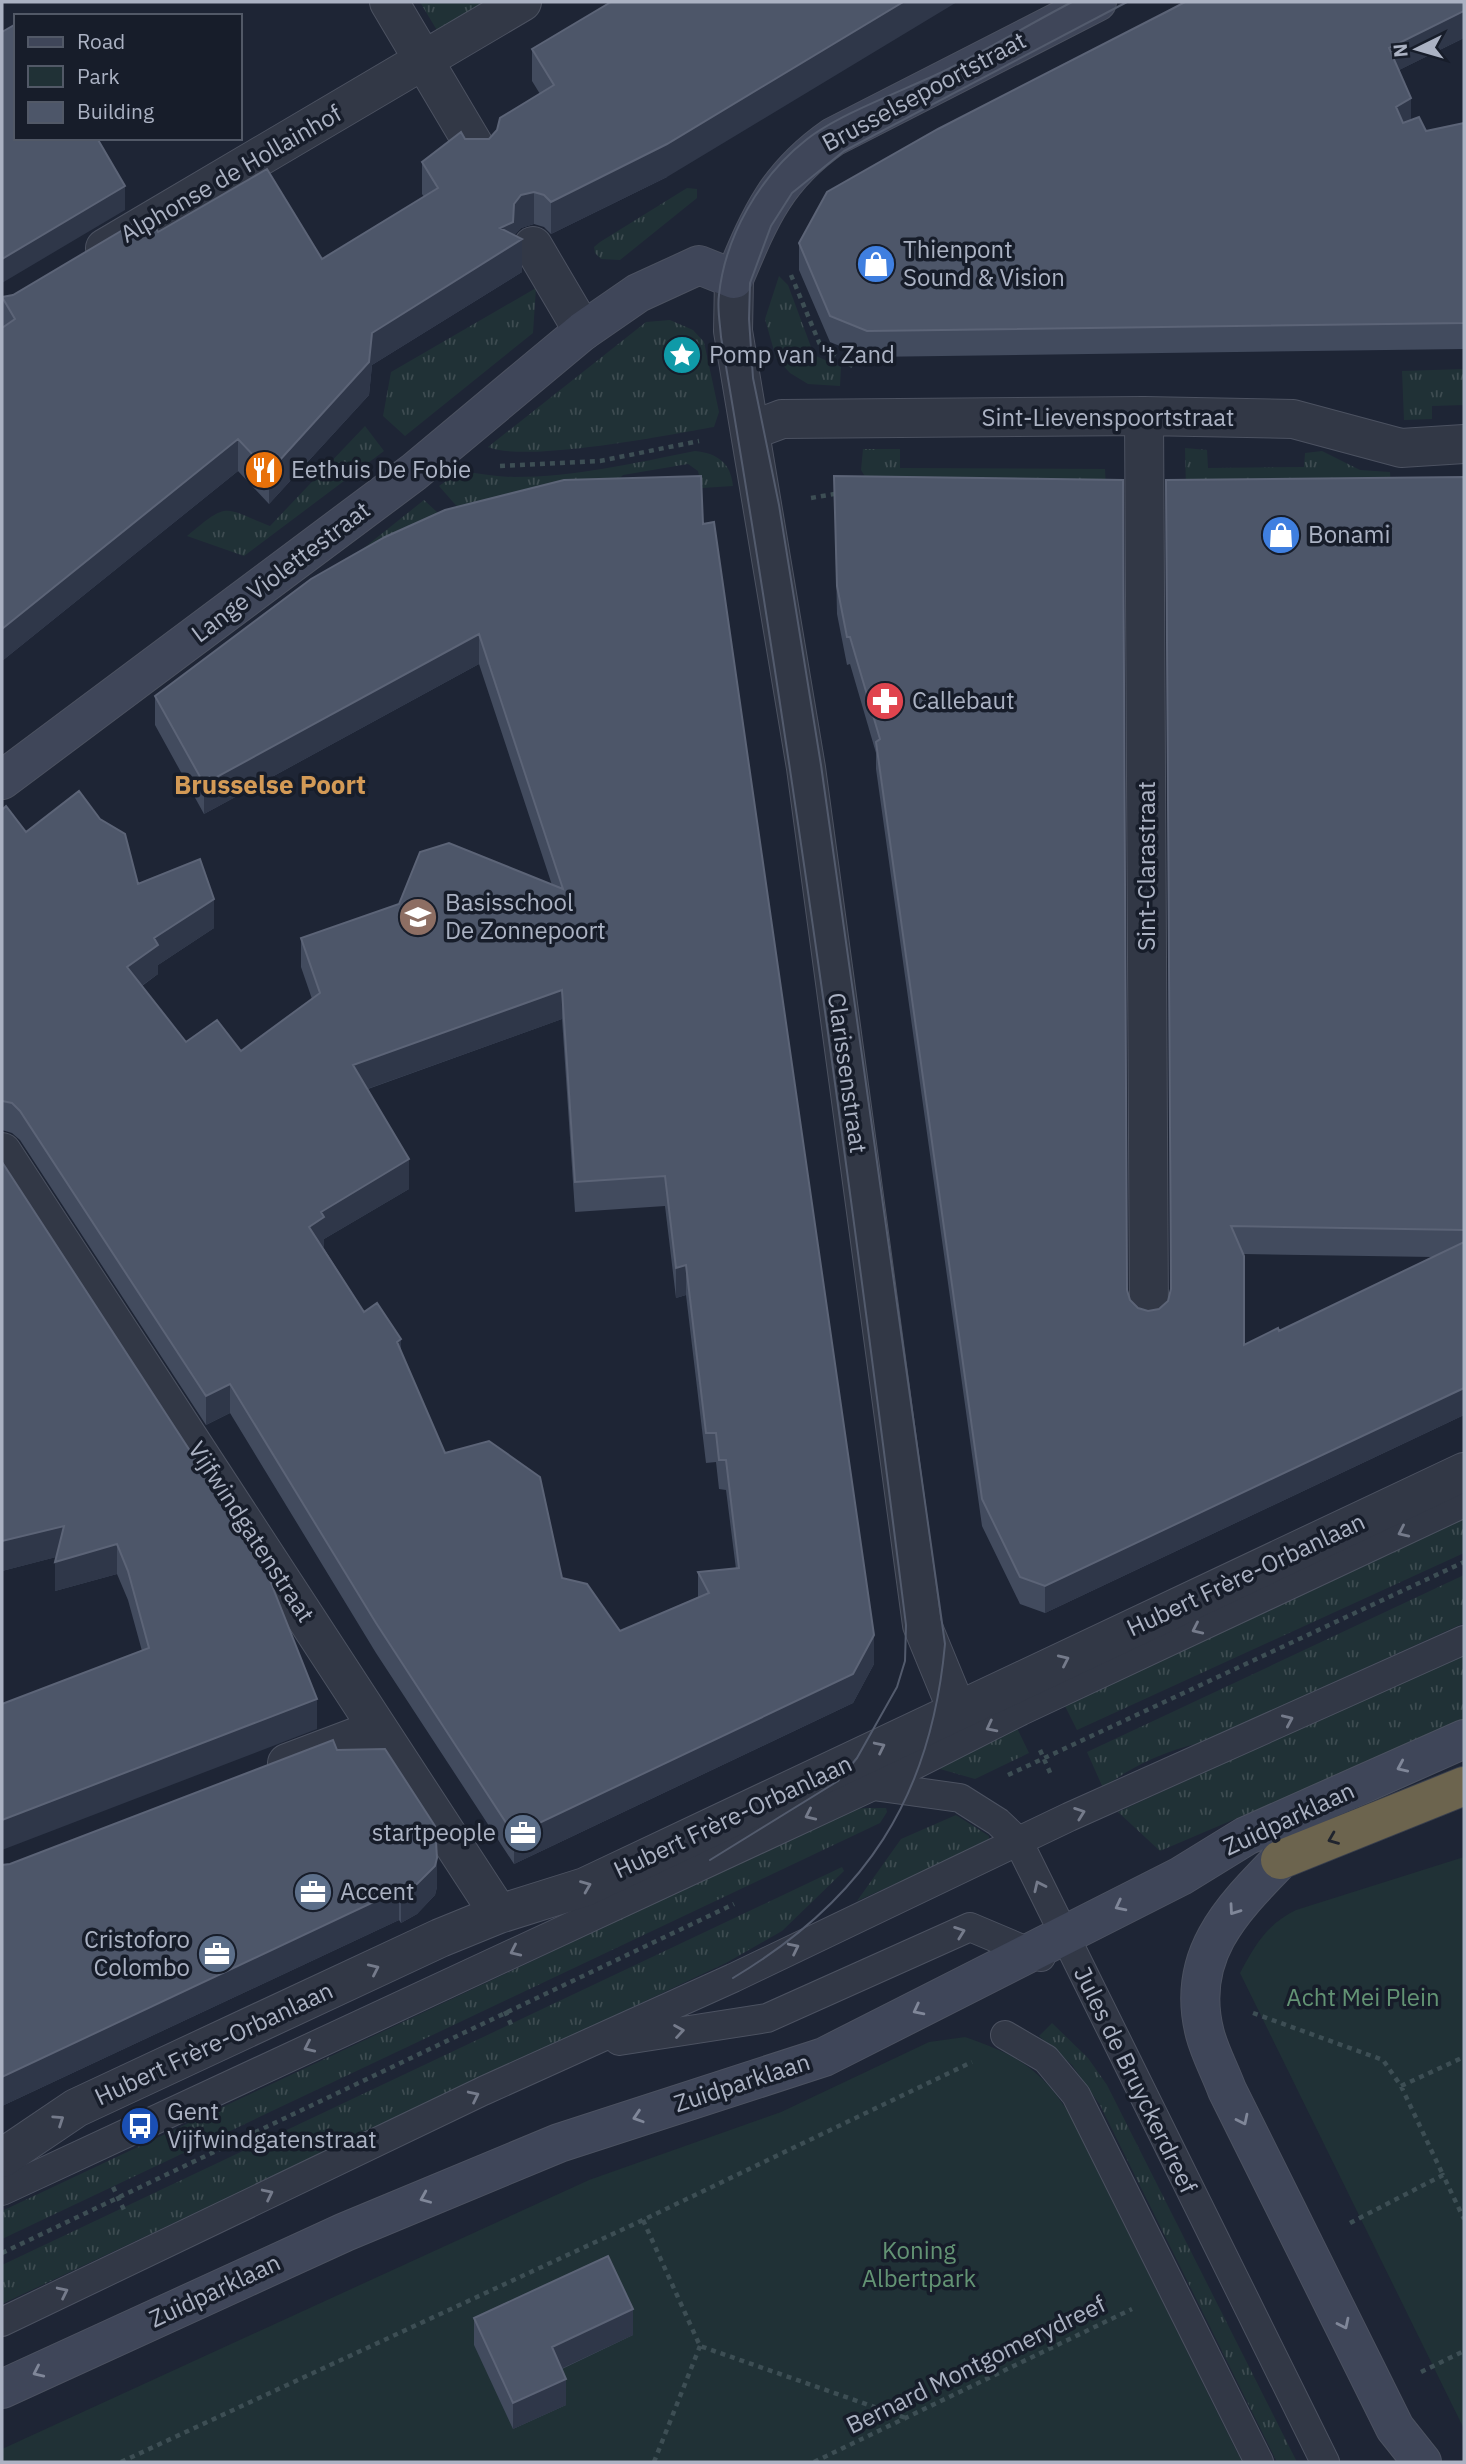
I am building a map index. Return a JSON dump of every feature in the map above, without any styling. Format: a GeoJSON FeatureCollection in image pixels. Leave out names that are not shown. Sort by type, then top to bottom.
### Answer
{"type":"FeatureCollection","features":[{"type":"Feature","properties":{"kind":"highway"},"geometry":{"type":"LineString","coordinates":[[1280,1860],[1464,1786]]}},
{"type":"Feature","properties":{"kind":"street"},"geometry":{"type":"LineString","coordinates":[[389,2],[478,152]]}},
{"type":"Feature","properties":{"kind":"street","name":"Alphonse de Hollainhof"},"geometry":{"type":"LineString","coordinates":[[74,266],[522,2]]}},
{"type":"Feature","properties":{"kind":"street","name":"Brusselsepoortstraat"},"geometry":{"type":"LineString","coordinates":[[734,279],[761,213],[783,180],[814,150],[833,137],[1097,2]]}},
{"type":"Feature","properties":{"kind":"street"},"geometry":{"type":"LineString","coordinates":[[533,246],[583,331]]}},
{"type":"Feature","properties":{"kind":"street","name":"Lange Violettestraat"},"geometry":{"type":"LineString","coordinates":[[2,780],[453,442],[583,331],[638,293],[699,265],[734,279]]}},
{"type":"Feature","properties":{"kind":"street","name":"Clarissenstraat"},"geometry":{"type":"LineString","coordinates":[[734,279],[733,331],[806,768],[922,1625],[957,1710]]}},
{"type":"Feature","properties":{"kind":"street","name":"Sint-Lievenspoortstraat"},"geometry":{"type":"LineString","coordinates":[[750,431],[782,419],[853,421],[1144,416],[1293,419],[1401,448],[1464,444]]}},
{"type":"Feature","properties":{"kind":"street","name":"Sint-Clarastraat"},"geometry":{"type":"LineString","coordinates":[[1144,416],[1149,1317]]}},
{"type":"Feature","properties":{"kind":"street","name":"Vijfwindgatenstraat"},"geometry":{"type":"LineString","coordinates":[[2,1152],[499,1914]]}},
{"type":"Feature","properties":{"kind":"street","name":"Hubert Frère-Orbanlaan"},"geometry":{"type":"LineString","coordinates":[[2,2158],[76,2108],[440,1938],[499,1914],[585,1887],[1464,1472]]}},
{"type":"Feature","properties":{"kind":"street"},"geometry":{"type":"LineString","coordinates":[[261,1773],[377,1728]]}},
{"type":"Feature","properties":{"kind":"street","name":"Zuidparklaan"},"geometry":{"type":"LineString","coordinates":[[2,2389],[345,2232],[559,2143],[824,2057],[1181,1875],[1246,1836],[1464,1739]]}},
{"type":"Feature","properties":{"kind":"street"},"geometry":{"type":"LineString","coordinates":[[1181,1875],[1280,1860]]}},
{"type":"Feature","properties":{"kind":"street"},"geometry":{"type":"LineString","coordinates":[[1280,1860],[1240,1900],[1208,1947],[1199,1989],[1205,2034],[1223,2078],[1395,2428],[1422,2462]]}},
{"type":"Feature","properties":{"kind":"lane"},"geometry":{"type":"LineString","coordinates":[[2,2191],[873,1786],[1021,1711],[1464,1503]]}},
{"type":"Feature","properties":{"kind":"lane"},"geometry":{"type":"LineString","coordinates":[[2,2322],[1018,1841],[1464,1640]]}},
{"type":"Feature","properties":{"kind":"lane","name":"Jules de Bruyckerdreef"},"geometry":{"type":"LineString","coordinates":[[873,1786],[960,1798],[998,1822],[1018,1841],[1046,1944],[1081,1969],[1325,2462]]}},
{"type":"Feature","properties":{"kind":"lane"},"geometry":{"type":"LineString","coordinates":[[587,2046],[766,2018],[970,1927],[1046,1944]]}},
{"type":"Feature","properties":{"kind":"lane"},"geometry":{"type":"LineString","coordinates":[[1005,2035],[1046,2059],[1076,2095],[1259,2462]]}},
{"type":"Feature","properties":{"kind":"path"},"geometry":{"type":"LineString","coordinates":[[787,265],[821,347],[854,365],[850,491],[803,500]]}},
{"type":"Feature","properties":{"kind":"path"},"geometry":{"type":"LineString","coordinates":[[453,442],[500,466],[600,461],[750,431]]}},
{"type":"Feature","properties":{"kind":"path"},"geometry":{"type":"LineString","coordinates":[[960,1798],[1464,1562]]}},
{"type":"Feature","properties":{"kind":"path"},"geometry":{"type":"LineString","coordinates":[[2,2253],[742,1900]]}},
{"type":"Feature","properties":{"kind":"path"},"geometry":{"type":"LineString","coordinates":[[458,1978],[471,2006],[497,1994],[532,2070]]}},
{"type":"Feature","properties":{"kind":"path"},"geometry":{"type":"LineString","coordinates":[[1247,2011],[1383,2060],[1401,2086],[1464,2220]]}},
{"type":"Feature","properties":{"kind":"path"},"geometry":{"type":"LineString","coordinates":[[121,2462],[643,2220],[989,2053],[1005,2035]]}},
{"type":"Feature","properties":{"kind":"path"},"geometry":{"type":"LineString","coordinates":[[1401,2086],[1464,2057]]}},
{"type":"Feature","properties":{"kind":"path"},"geometry":{"type":"LineString","coordinates":[[94,2147],[144,2253]]}},
{"type":"Feature","properties":{"kind":"path"},"geometry":{"type":"LineString","coordinates":[[1305,2246],[1443,2175]]}},
{"type":"Feature","properties":{"kind":"path"},"geometry":{"type":"LineString","coordinates":[[643,2220],[700,2346],[654,2462]]}},
{"type":"Feature","properties":{"kind":"path","name":"Bernard Montgomerydreef"},"geometry":{"type":"LineString","coordinates":[[814,2462],[1141,2305]]}},
{"type":"Feature","properties":{"kind":"path"},"geometry":{"type":"LineString","coordinates":[[700,2346],[905,2418]]}},
{"type":"Feature","properties":{"kind":"green space"},"geometry":{"type":"Polygon","coordinates":[[[420,2],[489,2],[438,32],[420,2]]]}},
{"type":"Feature","properties":{"kind":"green space"},"geometry":{"type":"Polygon","coordinates":[[[687,188],[697,189],[697,198],[620,260],[601,259],[595,253],[594,247],[600,242],[687,188]]]}},
{"type":"Feature","properties":{"kind":"green space"},"geometry":{"type":"Polygon","coordinates":[[[779,276],[788,285],[814,355],[841,367],[840,386],[808,384],[790,373],[776,358],[765,319],[779,276]]]}},
{"type":"Feature","properties":{"kind":"green space"},"geometry":{"type":"Polygon","coordinates":[[[536,288],[533,333],[405,436],[383,416],[391,372],[536,288]]]}},
{"type":"Feature","properties":{"kind":"green space"},"geometry":{"type":"Polygon","coordinates":[[[670,320],[693,330],[704,342],[719,412],[714,427],[564,450],[506,451],[488,447],[646,322],[670,320]]]}},
{"type":"Feature","properties":{"kind":"green space"},"geometry":{"type":"Polygon","coordinates":[[[1464,369],[1464,405],[1432,406],[1432,419],[1404,420],[1402,371],[1464,369]]]}},
{"type":"Feature","properties":{"kind":"green space"},"geometry":{"type":"Polygon","coordinates":[[[365,426],[384,451],[244,556],[187,536],[211,517],[226,511],[270,526],[365,426]]]}},
{"type":"Feature","properties":{"kind":"green space"},"geometry":{"type":"Polygon","coordinates":[[[1185,448],[1207,450],[1208,468],[1304,467],[1305,453],[1322,451],[1360,470],[1390,472],[1391,486],[1186,489],[1185,448]]]}},
{"type":"Feature","properties":{"kind":"green space"},"geometry":{"type":"Polygon","coordinates":[[[863,449],[900,449],[900,468],[1105,469],[1106,488],[869,483],[861,470],[863,449]]]}},
{"type":"Feature","properties":{"kind":"green space"},"geometry":{"type":"Polygon","coordinates":[[[695,451],[710,454],[722,461],[729,471],[733,486],[702,488],[698,471],[688,464],[623,475],[616,482],[460,510],[439,486],[460,471],[507,477],[559,475],[695,451]]]}},
{"type":"Feature","properties":{"kind":"green space"},"geometry":{"type":"Polygon","coordinates":[[[424,500],[438,513],[439,522],[364,556],[360,551],[424,500]]]}},
{"type":"Feature","properties":{"kind":"green space"},"geometry":{"type":"Polygon","coordinates":[[[1464,1517],[1464,1553],[1077,1730],[1065,1706],[1464,1517]]]}},
{"type":"Feature","properties":{"kind":"green space"},"geometry":{"type":"Polygon","coordinates":[[[1464,1575],[1464,1623],[1200,1743],[1149,1760],[1103,1788],[1087,1752],[1464,1575]]]}},
{"type":"Feature","properties":{"kind":"green space"},"geometry":{"type":"Polygon","coordinates":[[[1464,1653],[1464,1720],[1455,1725],[1160,1851],[1118,1812],[1464,1653]]]}},
{"type":"Feature","properties":{"kind":"green space"},"geometry":{"type":"Polygon","coordinates":[[[1017,1728],[1029,1753],[975,1779],[940,1769],[942,1764],[1017,1728]]]}},
{"type":"Feature","properties":{"kind":"green space"},"geometry":{"type":"Polygon","coordinates":[[[886,1808],[887,1812],[880,1823],[2,2239],[2,2211],[541,1957],[840,1812],[886,1808]]]}},
{"type":"Feature","properties":{"kind":"green space"},"geometry":{"type":"Polygon","coordinates":[[[956,1815],[989,1836],[989,1842],[857,1901],[901,1839],[956,1815]]]}},
{"type":"Feature","properties":{"kind":"green space","name":"Acht Mei Plein"},"geometry":{"type":"Polygon","coordinates":[[[1464,1857],[1464,2429],[1240,1973],[1269,1929],[1296,1910],[1464,1857]]]}},
{"type":"Feature","properties":{"kind":"green space"},"geometry":{"type":"Polygon","coordinates":[[[842,1867],[844,1871],[782,1931],[726,1963],[2,2304],[2,2265],[842,1867]]]}},
{"type":"Feature","properties":{"kind":"green space"},"geometry":{"type":"Polygon","coordinates":[[[1052,2023],[1088,2058],[1107,2085],[1297,2462],[1277,2462],[1100,2105],[1072,2065],[1039,2036],[1052,2023]]]}},
{"type":"Feature","properties":{"kind":"green space","name":"Koning Albertpark"},"geometry":{"type":"Polygon","coordinates":[[[965,2037],[1025,2064],[1048,2085],[1069,2113],[1242,2462],[2,2462],[2,2449],[589,2180],[781,2112],[929,2042],[965,2037]]]}},
{"type":"Feature","properties":{"kind":"building"},"geometry":{"type":"Polygon","coordinates":[[[611,2],[903,2],[667,144],[551,202],[544,195],[534,192],[521,195],[514,204],[513,222],[500,228],[522,239],[372,333],[369,362],[269,472],[238,439],[2,629],[2,328],[15,319],[2,297],[13,295],[148,215],[158,232],[267,169],[322,259],[438,188],[422,162],[461,132],[465,139],[489,139],[497,130],[500,118],[554,85],[532,49],[611,2]]]}},
{"type":"Feature","properties":{"kind":"building"},"geometry":{"type":"Polygon","coordinates":[[[1185,2],[1464,2],[1464,11],[1389,48],[1411,98],[1396,107],[1403,123],[1419,117],[1426,131],[1464,123],[1464,323],[867,331],[830,316],[799,243],[827,192],[938,129],[1185,2]]]}},
{"type":"Feature","properties":{"kind":"building"},"geometry":{"type":"Polygon","coordinates":[[[14,25],[14,140],[98,140],[125,186],[2,259],[2,32],[14,25]]]}},
{"type":"Feature","properties":{"kind":"building"},"geometry":{"type":"Polygon","coordinates":[[[701,476],[703,524],[714,522],[874,1635],[853,1674],[514,1835],[376,1623],[230,1384],[206,1396],[20,1111],[12,1103],[2,1101],[2,810],[6,806],[26,832],[79,791],[100,819],[125,834],[138,884],[200,859],[214,899],[154,938],[158,945],[127,967],[186,1042],[217,1020],[241,1051],[320,993],[301,938],[399,904],[420,852],[449,843],[563,889],[479,634],[204,784],[155,696],[311,579],[385,537],[445,510],[564,480],[701,476]],[[562,990],[353,1065],[409,1159],[321,1212],[324,1217],[309,1227],[364,1312],[377,1303],[401,1339],[397,1342],[445,1453],[489,1441],[540,1477],[562,1578],[587,1584],[620,1631],[709,1593],[698,1572],[739,1568],[726,1460],[719,1460],[716,1433],[706,1433],[686,1265],[676,1268],[665,1176],[575,1182],[562,990]]]}},
{"type":"Feature","properties":{"kind":"building"},"geometry":{"type":"Polygon","coordinates":[[[834,476],[1123,480],[1127,1290],[1130,1300],[1138,1308],[1148,1311],[1159,1309],[1168,1301],[1171,1289],[1166,480],[1464,477],[1464,1230],[1231,1226],[1244,1256],[1244,1345],[1278,1328],[1279,1331],[1464,1242],[1464,1388],[1045,1586],[1020,1577],[982,1499],[876,742],[880,739],[850,637],[847,637],[837,586],[834,476]]]}},
{"type":"Feature","properties":{"kind":"building"},"geometry":{"type":"Polygon","coordinates":[[[2,1162],[263,1563],[317,1699],[2,1820],[2,1704],[149,1648],[128,1571],[117,1544],[55,1562],[64,1526],[2,1541],[2,1162]]]}},
{"type":"Feature","properties":{"kind":"building"},"geometry":{"type":"Polygon","coordinates":[[[333,1740],[337,1750],[385,1749],[435,1826],[435,1866],[417,1884],[401,1893],[399,1890],[2,2077],[2,1865],[333,1740]]]}},
{"type":"Feature","properties":{"kind":"building"},"geometry":{"type":"Polygon","coordinates":[[[608,2256],[633,2309],[552,2347],[566,2379],[513,2403],[474,2318],[608,2256]]]}},
{"type":"Feature","properties":{"kind":"tram line"},"geometry":{"type":"LineString","coordinates":[[710,1860],[838,1781],[857,1758],[897,1687],[905,1661],[906,1625],[821,980],[721,337],[718,305],[723,273],[737,230],[760,189],[789,155],[806,140],[870,104],[957,65],[1072,2]]}},
{"type":"Feature","properties":{"kind":"tram line"},"geometry":{"type":"LineString","coordinates":[[733,1978],[779,1947],[820,1914],[854,1878],[883,1839],[907,1797],[925,1750],[937,1699],[945,1644],[821,765],[779,505],[753,378],[749,319],[750,283],[771,226],[792,193],[844,151],[1127,2]]}},
{"type":"Feature","properties":{"kind":"place","name":"Thienpont Sound & Vision"},"geometry":{"type":"Point","coordinates":[876,264]}},
{"type":"Feature","properties":{"kind":"place","name":"Pomp van 't Zand"},"geometry":{"type":"Point","coordinates":[682,355]}},
{"type":"Feature","properties":{"kind":"place","name":"Eethuis De Fobie"},"geometry":{"type":"Point","coordinates":[264,470]}},
{"type":"Feature","properties":{"kind":"place","name":"Bonami"},"geometry":{"type":"Point","coordinates":[1281,535]}},
{"type":"Feature","properties":{"kind":"place","name":"Callebaut"},"geometry":{"type":"Point","coordinates":[885,701]}},
{"type":"Feature","properties":{"kind":"place","name":"Basisschool De Zonnepoort"},"geometry":{"type":"Point","coordinates":[418,917]}},
{"type":"Feature","properties":{"kind":"place","name":"startpeople"},"geometry":{"type":"Point","coordinates":[523,1833]}},
{"type":"Feature","properties":{"kind":"place","name":"Accent"},"geometry":{"type":"Point","coordinates":[313,1892]}},
{"type":"Feature","properties":{"kind":"place","name":"Cristoforo Colombo"},"geometry":{"type":"Point","coordinates":[217,1954]}},
{"type":"Feature","properties":{"kind":"place","name":"Gent Vijfwindgatenstraat"},"geometry":{"type":"Point","coordinates":[140,2126]}},
{"type":"Feature","properties":{"kind":"district","name":"Brusselse Poort"},"geometry":{"type":"Point","coordinates":[270,785]}}]}
